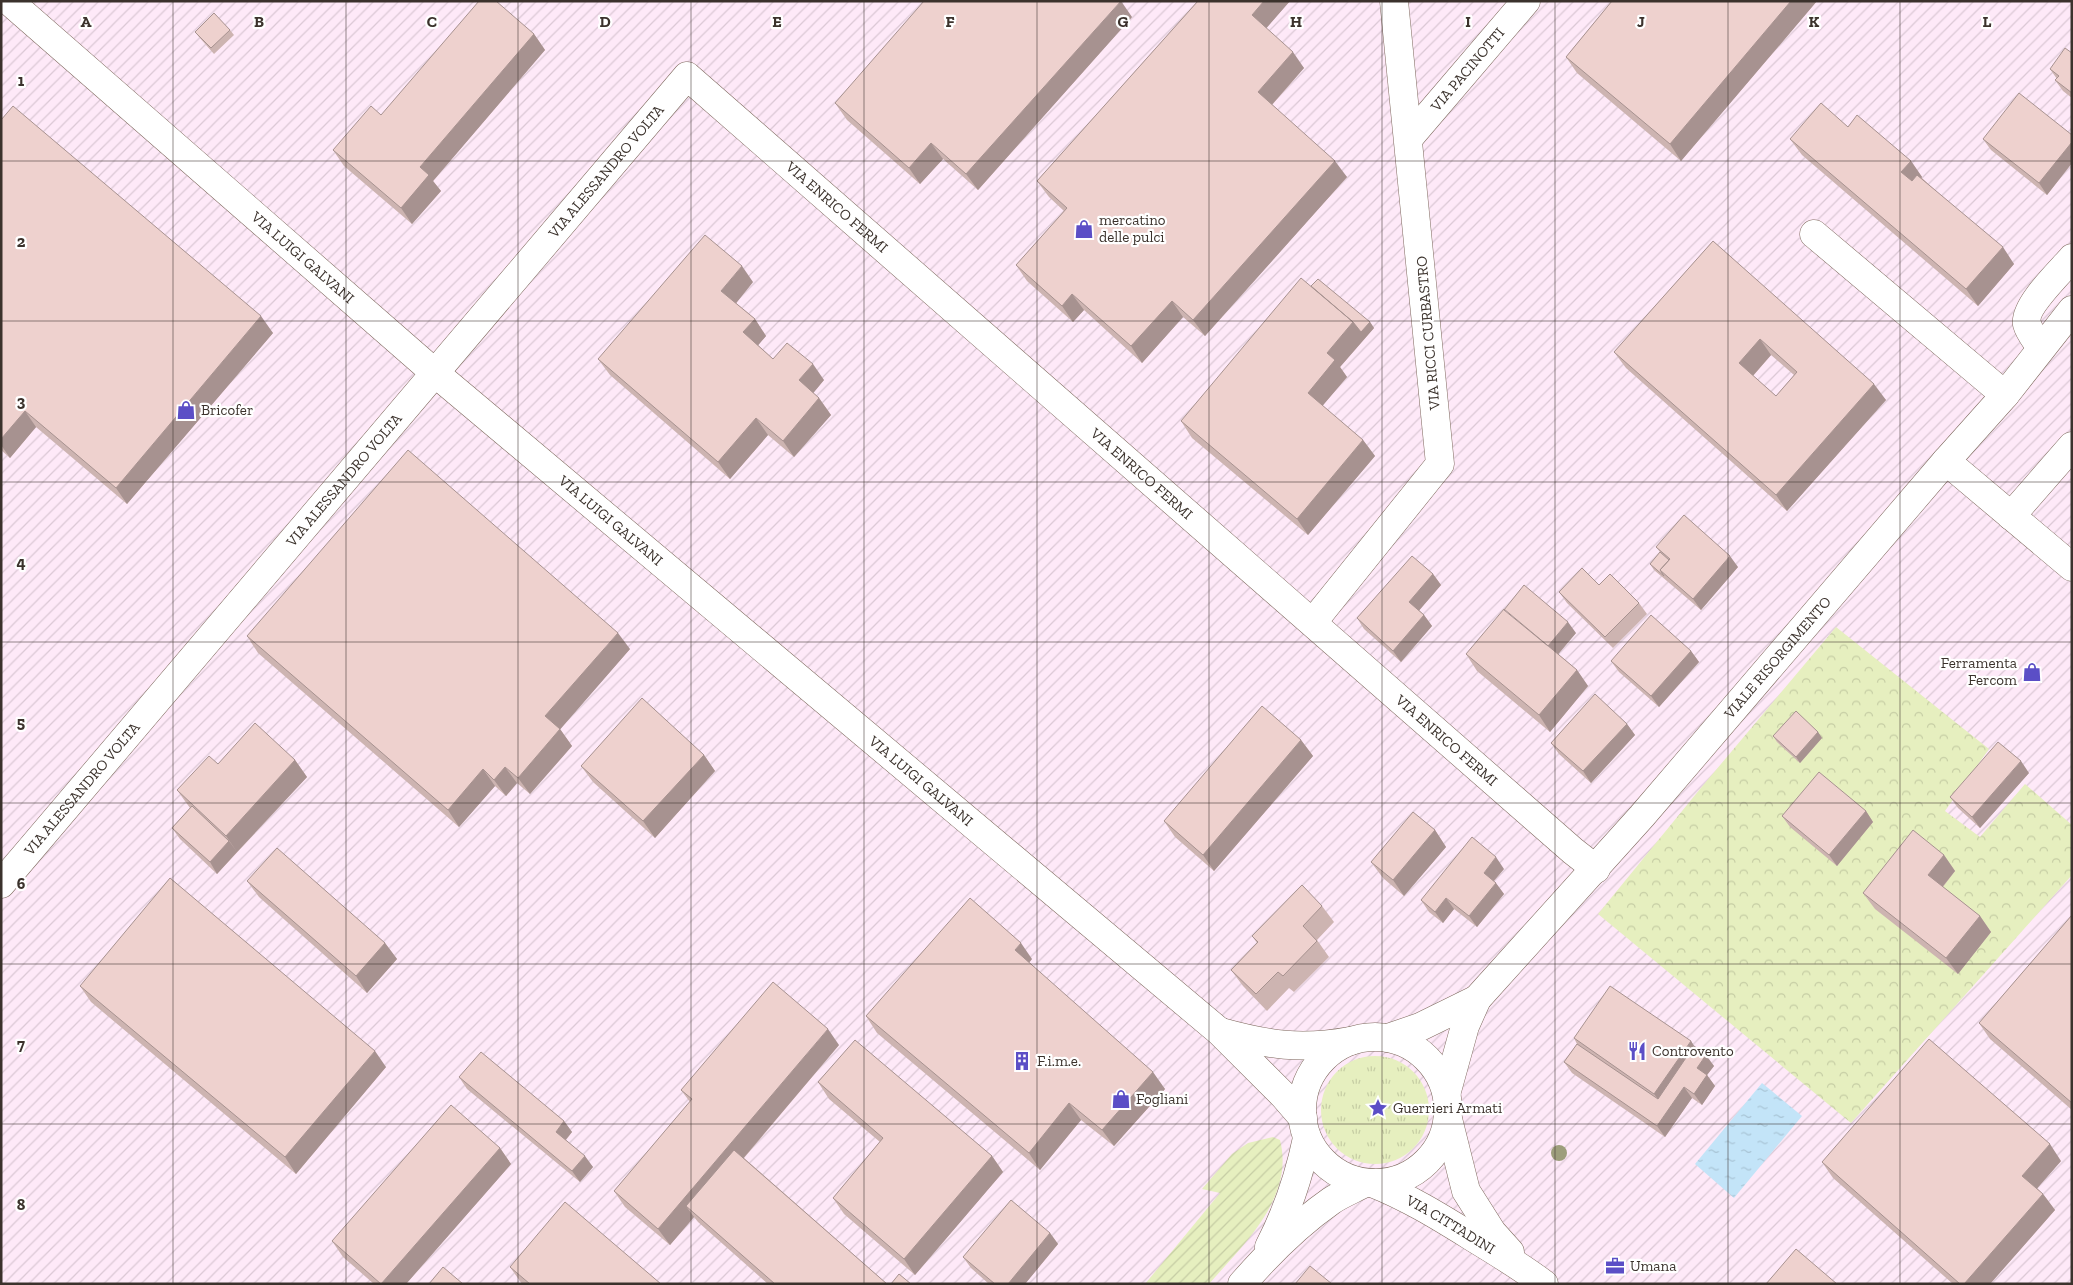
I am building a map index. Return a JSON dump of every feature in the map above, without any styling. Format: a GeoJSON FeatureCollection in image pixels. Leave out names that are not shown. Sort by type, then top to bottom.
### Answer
{"type":"FeatureCollection","features":[{"type":"Feature","properties":{"kind":"street","name":"VIA LUIGI GALVANI"},"geometry":{"type":"LineString","coordinates":[[9,1],[435,373],[1220,1032],[1284,1096],[1305,1128]]}},
{"type":"Feature","properties":{"kind":"street","name":"VIA RICCI CURBASTRO"},"geometry":{"type":"LineString","coordinates":[[1313,622],[1440,464],[1394,1]]}},
{"type":"Feature","properties":{"kind":"street","name":"VIA PACINOTTI"},"geometry":{"type":"LineString","coordinates":[[1409,138],[1526,1]]}},
{"type":"Feature","properties":{"kind":"street","name":"VIA ALESSANDRO VOLTA"},"geometry":{"type":"LineString","coordinates":[[1,884],[687,76]]}},
{"type":"Feature","properties":{"kind":"street","name":"VIA ENRICO FERMI"},"geometry":{"type":"LineString","coordinates":[[687,76],[1573,851],[1596,869]]}},
{"type":"Feature","properties":{"kind":"street"},"geometry":{"type":"LineString","coordinates":[[1814,234],[2005,395]]}},
{"type":"Feature","properties":{"kind":"street"},"geometry":{"type":"LineString","coordinates":[[2041,348],[2028,329],[2026,322],[2028,313],[2036,300],[2072,258]]}},
{"type":"Feature","properties":{"kind":"street","name":"VIALE RISORGIMENTO"},"geometry":{"type":"LineString","coordinates":[[1447,1091],[1466,1026],[1477,999],[1596,869],[1946,461],[2005,395],[2072,310]]}},
{"type":"Feature","properties":{"kind":"street"},"geometry":{"type":"LineString","coordinates":[[2011,516],[2072,446]]}},
{"type":"Feature","properties":{"kind":"street"},"geometry":{"type":"LineString","coordinates":[[1946,461],[2072,567]]}},
{"type":"Feature","properties":{"kind":"street","name":"VIALE RISORGIMENTO"},"geometry":{"type":"LineString","coordinates":[[1388,1038],[1420,1027],[1477,999]]}},
{"type":"Feature","properties":{"kind":"street","name":"VIA LUIGI GALVANI"},"geometry":{"type":"LineString","coordinates":[[1220,1032],[1255,1041],[1290,1046],[1324,1046],[1350,1041]]}},
{"type":"Feature","properties":{"kind":"street"},"geometry":{"type":"LineString","coordinates":[[1262,1261],[1282,1221],[1298,1178],[1305,1128],[1302,1102],[1306,1090],[1317,1065],[1332,1051],[1350,1041],[1368,1037],[1388,1038],[1408,1044],[1425,1056],[1438,1072],[1447,1091],[1448,1119],[1444,1136],[1436,1152],[1423,1166],[1407,1176],[1390,1182],[1369,1183],[1340,1174],[1316,1152],[1305,1128]]}},
{"type":"Feature","properties":{"kind":"street","name":"VIA CITTADINI"},"geometry":{"type":"LineString","coordinates":[[1448,1119],[1466,1191],[1492,1232],[1535,1277]]}},
{"type":"Feature","properties":{"kind":"street"},"geometry":{"type":"LineString","coordinates":[[1242,1284],[1262,1261],[1331,1201],[1369,1183]]}},
{"type":"Feature","properties":{"kind":"street","name":"VIA CITTADINI"},"geometry":{"type":"LineString","coordinates":[[1369,1183],[1398,1194],[1442,1218],[1535,1277]]}},
{"type":"Feature","properties":{"kind":"shaded area"},"geometry":{"type":"Polygon","coordinates":[[[1,1],[2072,1],[2072,1284],[1,1284],[1,1]]]}},
{"type":"Feature","properties":{"kind":"green space"},"geometry":{"type":"Polygon","coordinates":[[[1836,627],[1989,749],[1945,811],[1980,837],[2025,784],[2072,825],[2072,875],[1851,1123],[1598,914],[1836,627]]]}},
{"type":"Feature","properties":{"kind":"green space"},"geometry":{"type":"Polygon","coordinates":[[[1375,1056],[1396,1060],[1414,1071],[1425,1089],[1429,1110],[1425,1131],[1414,1149],[1396,1160],[1375,1164],[1354,1160],[1336,1149],[1325,1131],[1321,1110],[1325,1089],[1336,1071],[1354,1060],[1375,1056]]]}},
{"type":"Feature","properties":{"kind":"green space"},"geometry":{"type":"Polygon","coordinates":[[[1273,1137],[1280,1140],[1283,1161],[1280,1181],[1273,1201],[1263,1219],[1237,1253],[1209,1284],[1145,1284],[1220,1193],[1202,1189],[1232,1154],[1248,1143],[1273,1137]]]}},
{"type":"Feature","properties":{"kind":"water"},"geometry":{"type":"Polygon","coordinates":[[[1762,1083],[1802,1116],[1734,1198],[1695,1164],[1762,1083]]]}},
{"type":"Feature","properties":{"kind":"building"},"geometry":{"type":"Polygon","coordinates":[[[479,1],[496,1],[534,34],[420,167],[429,175],[401,208],[333,150],[371,106],[381,115],[479,1]]]}},
{"type":"Feature","properties":{"kind":"building"},"geometry":{"type":"Polygon","coordinates":[[[924,1],[1121,1],[966,174],[931,143],[909,168],[835,103],[924,1]]]}},
{"type":"Feature","properties":{"kind":"building"},"geometry":{"type":"Polygon","coordinates":[[[1198,1],[1264,1],[1252,15],[1293,52],[1258,92],[1335,161],[1193,320],[1172,301],[1131,346],[1072,294],[1062,306],[1016,265],[1067,208],[1037,181],[1198,1]]]}},
{"type":"Feature","properties":{"kind":"building"},"geometry":{"type":"Polygon","coordinates":[[[1612,1],[1791,1],[1670,144],[1566,57],[1612,1]]]}},
{"type":"Feature","properties":{"kind":"building"},"geometry":{"type":"Polygon","coordinates":[[[214,13],[230,30],[211,48],[195,32],[214,13]]]}},
{"type":"Feature","properties":{"kind":"building"},"geometry":{"type":"Polygon","coordinates":[[[2065,48],[2072,53],[2072,93],[2055,80],[2059,76],[2050,69],[2065,48]]]}},
{"type":"Feature","properties":{"kind":"building"},"geometry":{"type":"Polygon","coordinates":[[[2019,93],[2072,135],[2072,142],[2039,183],[1983,139],[2019,93]]]}},
{"type":"Feature","properties":{"kind":"building"},"geometry":{"type":"Polygon","coordinates":[[[1821,103],[1848,127],[1857,115],[1911,161],[1901,172],[1912,181],[1917,175],[2003,247],[1966,289],[1790,139],[1821,103]]]}},
{"type":"Feature","properties":{"kind":"building"},"geometry":{"type":"Polygon","coordinates":[[[13,106],[261,316],[116,488],[25,411],[1,439],[1,120],[13,106]]]}},
{"type":"Feature","properties":{"kind":"building"},"geometry":{"type":"Polygon","coordinates":[[[705,235],[742,266],[721,291],[755,319],[743,332],[773,359],[787,343],[813,364],[799,380],[819,398],[783,441],[756,418],[718,462],[598,359],[705,235]]]}},
{"type":"Feature","properties":{"kind":"building"},"geometry":{"type":"Polygon","coordinates":[[[1713,241],[1874,384],[1776,495],[1614,352],[1713,241]],[[1760,339],[1739,363],[1776,396],[1797,372],[1760,339]]]}},
{"type":"Feature","properties":{"kind":"building"},"geometry":{"type":"Polygon","coordinates":[[[1301,278],[1353,322],[1327,353],[1335,360],[1308,393],[1363,440],[1297,519],[1181,421],[1301,278]]]}},
{"type":"Feature","properties":{"kind":"building"},"geometry":{"type":"Polygon","coordinates":[[[1318,279],[1370,322],[1361,332],[1353,322],[1311,286],[1318,279]]]}},
{"type":"Feature","properties":{"kind":"building"},"geometry":{"type":"Polygon","coordinates":[[[408,450],[618,633],[545,716],[560,729],[518,778],[505,767],[494,780],[483,769],[448,810],[247,636],[408,450]]]}},
{"type":"Feature","properties":{"kind":"building"},"geometry":{"type":"Polygon","coordinates":[[[1684,515],[1730,556],[1693,599],[1660,570],[1670,559],[1656,547],[1684,515]]]}},
{"type":"Feature","properties":{"kind":"building"},"geometry":{"type":"Polygon","coordinates":[[[1660,552],[1669,560],[1660,570],[1664,576],[1650,564],[1660,552]]]}},
{"type":"Feature","properties":{"kind":"building"},"geometry":{"type":"Polygon","coordinates":[[[1412,556],[1433,574],[1409,602],[1424,615],[1393,651],[1357,618],[1412,556]]]}},
{"type":"Feature","properties":{"kind":"building"},"geometry":{"type":"Polygon","coordinates":[[[1582,568],[1599,585],[1610,574],[1639,603],[1605,637],[1559,592],[1582,568]]]}},
{"type":"Feature","properties":{"kind":"building"},"geometry":{"type":"Polygon","coordinates":[[[1524,585],[1568,622],[1548,646],[1504,610],[1524,585]]]}},
{"type":"Feature","properties":{"kind":"building"},"geometry":{"type":"Polygon","coordinates":[[[1504,609],[1577,670],[1539,715],[1466,654],[1504,609]]]}},
{"type":"Feature","properties":{"kind":"building"},"geometry":{"type":"Polygon","coordinates":[[[1651,615],[1691,651],[1651,696],[1611,661],[1651,615]]]}},
{"type":"Feature","properties":{"kind":"building"},"geometry":{"type":"Polygon","coordinates":[[[1595,694],[1627,724],[1583,771],[1551,743],[1595,694]]]}},
{"type":"Feature","properties":{"kind":"building"},"geometry":{"type":"Polygon","coordinates":[[[642,698],[704,755],[643,821],[581,766],[642,698]]]}},
{"type":"Feature","properties":{"kind":"building"},"geometry":{"type":"Polygon","coordinates":[[[1262,706],[1301,740],[1203,855],[1164,821],[1262,706]]]}},
{"type":"Feature","properties":{"kind":"building"},"geometry":{"type":"Polygon","coordinates":[[[1796,711],[1818,732],[1796,757],[1773,736],[1796,711]]]}},
{"type":"Feature","properties":{"kind":"building"},"geometry":{"type":"Polygon","coordinates":[[[255,723],[295,760],[226,836],[177,790],[209,756],[218,764],[255,723]]]}},
{"type":"Feature","properties":{"kind":"building"},"geometry":{"type":"Polygon","coordinates":[[[1998,742],[2021,761],[1972,817],[1950,797],[1998,742]]]}},
{"type":"Feature","properties":{"kind":"building"},"geometry":{"type":"Polygon","coordinates":[[[1819,772],[1866,811],[1829,855],[1782,816],[1819,772]]]}},
{"type":"Feature","properties":{"kind":"building"},"geometry":{"type":"Polygon","coordinates":[[[192,806],[229,841],[210,862],[172,828],[192,806]]]}},
{"type":"Feature","properties":{"kind":"building"},"geometry":{"type":"Polygon","coordinates":[[[1413,812],[1435,830],[1393,880],[1371,862],[1413,812]]]}},
{"type":"Feature","properties":{"kind":"building"},"geometry":{"type":"Polygon","coordinates":[[[1913,830],[1944,855],[1928,875],[1980,916],[1946,958],[1863,893],[1913,830]]]}},
{"type":"Feature","properties":{"kind":"building"},"geometry":{"type":"Polygon","coordinates":[[[1472,837],[1496,857],[1484,873],[1496,883],[1469,916],[1446,898],[1435,912],[1421,900],[1472,837]]]}},
{"type":"Feature","properties":{"kind":"building"},"geometry":{"type":"Polygon","coordinates":[[[277,848],[385,943],[356,976],[247,881],[277,848]]]}},
{"type":"Feature","properties":{"kind":"building"},"geometry":{"type":"Polygon","coordinates":[[[170,878],[375,1051],[285,1157],[80,986],[170,878]]]}},
{"type":"Feature","properties":{"kind":"building"},"geometry":{"type":"Polygon","coordinates":[[[1302,885],[1322,906],[1303,926],[1317,941],[1283,976],[1278,972],[1256,994],[1231,970],[1258,942],[1252,936],[1302,885]]]}},
{"type":"Feature","properties":{"kind":"building","name":"F.i.m.e."},"geometry":{"type":"Polygon","coordinates":[[[970,898],[1021,943],[1015,950],[1153,1072],[1102,1130],[1069,1103],[1029,1153],[866,1016],[970,898]]]}},
{"type":"Feature","properties":{"kind":"building"},"geometry":{"type":"Polygon","coordinates":[[[2072,915],[2072,1103],[1979,1023],[2072,915]]]}},
{"type":"Feature","properties":{"kind":"building"},"geometry":{"type":"Polygon","coordinates":[[[773,982],[828,1029],[658,1229],[614,1191],[692,1099],[681,1090],[773,982]]]}},
{"type":"Feature","properties":{"kind":"building"},"geometry":{"type":"Polygon","coordinates":[[[1610,986],[1691,1041],[1654,1094],[1574,1038],[1610,986]]]}},
{"type":"Feature","properties":{"kind":"building"},"geometry":{"type":"Polygon","coordinates":[[[1929,1039],[2050,1144],[2022,1176],[2043,1194],[1964,1284],[1960,1284],[1822,1162],[1929,1039]]]}},
{"type":"Feature","properties":{"kind":"building"},"geometry":{"type":"Polygon","coordinates":[[[855,1040],[992,1156],[904,1259],[833,1198],[883,1138],[818,1082],[855,1040]]]}},
{"type":"Feature","properties":{"kind":"building"},"geometry":{"type":"Polygon","coordinates":[[[1577,1044],[1658,1099],[1694,1046],[1706,1055],[1697,1068],[1707,1075],[1694,1094],[1684,1087],[1657,1126],[1564,1062],[1577,1044]]]}},
{"type":"Feature","properties":{"kind":"building"},"geometry":{"type":"Polygon","coordinates":[[[481,1052],[564,1121],[556,1132],[585,1156],[572,1171],[459,1077],[481,1052]]]}},
{"type":"Feature","properties":{"kind":"building"},"geometry":{"type":"Polygon","coordinates":[[[451,1105],[500,1148],[381,1284],[332,1241],[451,1105]]]}},
{"type":"Feature","properties":{"kind":"building"},"geometry":{"type":"Polygon","coordinates":[[[734,1150],[887,1284],[775,1284],[686,1206],[734,1150]]]}},
{"type":"Feature","properties":{"kind":"building"},"geometry":{"type":"Polygon","coordinates":[[[1011,1200],[1050,1233],[1008,1284],[995,1284],[963,1257],[1011,1200]]]}},
{"type":"Feature","properties":{"kind":"building"},"geometry":{"type":"Polygon","coordinates":[[[565,1202],[661,1284],[530,1284],[510,1267],[565,1202]]]}},
{"type":"Feature","properties":{"kind":"building"},"geometry":{"type":"Polygon","coordinates":[[[1796,1249],[1837,1284],[1766,1284],[1796,1249]]]}},
{"type":"Feature","properties":{"kind":"building"},"geometry":{"type":"Polygon","coordinates":[[[1310,1266],[1332,1284],[1295,1284],[1310,1266]]]}},
{"type":"Feature","properties":{"kind":"building"},"geometry":{"type":"Polygon","coordinates":[[[443,1267],[463,1284],[429,1284],[443,1267]]]}},
{"type":"Feature","properties":{"kind":"building"},"geometry":{"type":"Polygon","coordinates":[[[899,1274],[911,1284],[891,1284],[899,1274]]]}},
{"type":"Feature","properties":{"kind":"place","name":"mercatino delle pulci"},"geometry":{"type":"Point","coordinates":[1084,229]}},
{"type":"Feature","properties":{"kind":"place","name":"Bricofer"},"geometry":{"type":"Point","coordinates":[186,410]}},
{"type":"Feature","properties":{"kind":"place","name":"Ferramenta Fercom"},"geometry":{"type":"Point","coordinates":[2032,672]}},
{"type":"Feature","properties":{"kind":"place","name":"Controvento"},"geometry":{"type":"Point","coordinates":[1637,1051]}},
{"type":"Feature","properties":{"kind":"place","name":"F.i.m.e."},"geometry":{"type":"Point","coordinates":[1022,1061]}},
{"type":"Feature","properties":{"kind":"place","name":"Fogliani"},"geometry":{"type":"Point","coordinates":[1121,1099]}},
{"type":"Feature","properties":{"kind":"place","name":"Guerrieri Armati"},"geometry":{"type":"Point","coordinates":[1378,1108]}},
{"type":"Feature","properties":{"kind":"place","name":"Umana"},"geometry":{"type":"Point","coordinates":[1615,1266]}}]}
